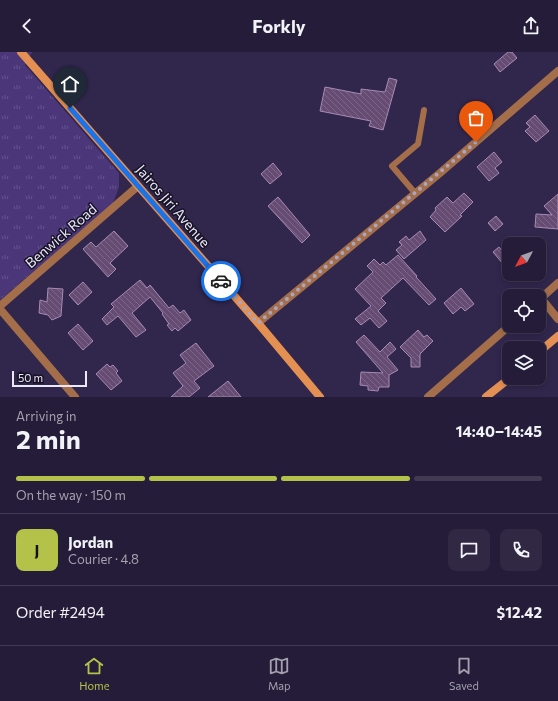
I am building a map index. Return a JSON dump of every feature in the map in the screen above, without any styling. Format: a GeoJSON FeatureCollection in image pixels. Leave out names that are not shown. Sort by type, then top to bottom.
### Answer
{"type":"FeatureCollection","features":[{"type":"Feature","properties":{"kind":"main road","name":"Jairos Jiri Avenue"},"geometry":{"type":"LineString","coordinates":[[21,52],[258,323],[320,397]]}},
{"type":"Feature","properties":{"kind":"main road"},"geometry":{"type":"LineString","coordinates":[[546,346],[558,336]]}},
{"type":"Feature","properties":{"kind":"main road"},"geometry":{"type":"LineString","coordinates":[[486,397],[502,384]]}},
{"type":"Feature","properties":{"kind":"street"},"geometry":{"type":"LineString","coordinates":[[258,323],[415,193],[558,71]]}},
{"type":"Feature","properties":{"kind":"street","name":"Benwick Road"},"geometry":{"type":"LineString","coordinates":[[0,306],[138,186]]}},
{"type":"Feature","properties":{"kind":"street"},"geometry":{"type":"LineString","coordinates":[[546,294],[558,283]]}},
{"type":"Feature","properties":{"kind":"street"},"geometry":{"type":"LineString","coordinates":[[546,306],[558,319]]}},
{"type":"Feature","properties":{"kind":"street"},"geometry":{"type":"LineString","coordinates":[[0,309],[74,397]]}},
{"type":"Feature","properties":{"kind":"street"},"geometry":{"type":"LineString","coordinates":[[428,397],[502,332]]}},
{"type":"Feature","properties":{"kind":"lane"},"geometry":{"type":"LineString","coordinates":[[415,193],[392,166],[418,144],[424,110]]}},
{"type":"Feature","properties":{"kind":"green space"},"geometry":{"type":"Polygon","coordinates":[[[0,52],[32,52],[25,65],[119,173],[119,187],[113,203],[0,300],[0,52]]]}},
{"type":"Feature","properties":{"kind":"building"},"geometry":{"type":"Polygon","coordinates":[[[508,52],[512,52],[517,58],[500,72],[494,64],[508,52]]]}},
{"type":"Feature","properties":{"kind":"building"},"geometry":{"type":"Polygon","coordinates":[[[389,78],[397,80],[383,130],[369,126],[371,121],[320,111],[325,87],[361,94],[361,89],[385,92],[389,78]]]}},
{"type":"Feature","properties":{"kind":"building"},"geometry":{"type":"Polygon","coordinates":[[[535,115],[549,131],[536,142],[525,131],[530,127],[526,123],[535,115]]]}},
{"type":"Feature","properties":{"kind":"building"},"geometry":{"type":"Polygon","coordinates":[[[494,152],[502,162],[495,168],[499,173],[489,181],[477,167],[494,152]]]}},
{"type":"Feature","properties":{"kind":"building"},"geometry":{"type":"Polygon","coordinates":[[[273,163],[282,174],[270,184],[261,174],[273,163]]]}},
{"type":"Feature","properties":{"kind":"building"},"geometry":{"type":"Polygon","coordinates":[[[464,193],[473,202],[460,215],[462,216],[445,232],[430,217],[436,210],[435,208],[447,197],[453,203],[464,193]]]}},
{"type":"Feature","properties":{"kind":"building"},"geometry":{"type":"Polygon","coordinates":[[[558,194],[558,229],[535,227],[536,214],[552,215],[544,206],[558,194]]]}},
{"type":"Feature","properties":{"kind":"building"},"geometry":{"type":"Polygon","coordinates":[[[278,197],[310,235],[302,243],[268,206],[278,197]]]}},
{"type":"Feature","properties":{"kind":"building"},"geometry":{"type":"Polygon","coordinates":[[[496,216],[503,224],[495,231],[488,223],[496,216]]]}},
{"type":"Feature","properties":{"kind":"building"},"geometry":{"type":"Polygon","coordinates":[[[114,231],[128,246],[110,263],[116,269],[108,277],[83,249],[91,242],[96,247],[114,231]]]}},
{"type":"Feature","properties":{"kind":"building"},"geometry":{"type":"Polygon","coordinates":[[[420,231],[426,240],[404,259],[396,250],[402,245],[399,242],[406,236],[409,240],[420,231]]]}},
{"type":"Feature","properties":{"kind":"building"},"geometry":{"type":"Polygon","coordinates":[[[499,247],[502,251],[502,263],[493,252],[499,247]]]}},
{"type":"Feature","properties":{"kind":"building"},"geometry":{"type":"Polygon","coordinates":[[[398,255],[436,299],[429,305],[403,278],[381,298],[386,303],[378,311],[387,321],[379,328],[370,318],[361,325],[355,319],[371,306],[355,289],[373,272],[367,266],[374,259],[380,265],[383,262],[386,265],[398,255]]]}},
{"type":"Feature","properties":{"kind":"building"},"geometry":{"type":"Polygon","coordinates":[[[140,280],[147,288],[150,285],[169,308],[173,305],[180,313],[184,310],[191,320],[178,331],[175,328],[172,331],[167,325],[169,324],[162,314],[163,313],[150,297],[132,313],[146,330],[136,337],[118,316],[107,325],[102,319],[114,307],[111,304],[140,280]]]}},
{"type":"Feature","properties":{"kind":"building"},"geometry":{"type":"Polygon","coordinates":[[[83,282],[92,292],[78,305],[69,295],[83,282]]]}},
{"type":"Feature","properties":{"kind":"building"},"geometry":{"type":"Polygon","coordinates":[[[48,288],[63,289],[61,316],[52,320],[48,315],[39,313],[40,300],[47,302],[48,288]]]}},
{"type":"Feature","properties":{"kind":"building"},"geometry":{"type":"Polygon","coordinates":[[[461,288],[474,304],[465,311],[461,307],[453,314],[444,303],[461,288]]]}},
{"type":"Feature","properties":{"kind":"building"},"geometry":{"type":"Polygon","coordinates":[[[78,324],[93,341],[83,350],[68,333],[78,324]]]}},
{"type":"Feature","properties":{"kind":"building"},"geometry":{"type":"Polygon","coordinates":[[[418,330],[424,337],[427,335],[433,341],[420,354],[420,367],[411,367],[411,358],[400,347],[418,330]]]}},
{"type":"Feature","properties":{"kind":"building"},"geometry":{"type":"Polygon","coordinates":[[[364,335],[380,352],[390,342],[396,349],[387,357],[398,370],[389,375],[389,387],[379,387],[378,391],[368,390],[368,386],[360,385],[361,372],[383,373],[356,342],[364,335]]]}},
{"type":"Feature","properties":{"kind":"building"},"geometry":{"type":"Polygon","coordinates":[[[196,343],[214,366],[194,381],[200,388],[189,397],[171,397],[183,386],[173,373],[186,363],[180,355],[196,343]]]}},
{"type":"Feature","properties":{"kind":"building"},"geometry":{"type":"Polygon","coordinates":[[[107,364],[110,367],[113,365],[118,371],[116,373],[122,381],[111,390],[96,374],[107,364]]]}},
{"type":"Feature","properties":{"kind":"building"},"geometry":{"type":"Polygon","coordinates":[[[228,381],[241,397],[208,397],[228,381]]]}},
{"type":"Feature","properties":{"kind":"way so far"},"geometry":{"type":"LineString","coordinates":[[221,281],[258,323],[476,142]]}},
{"type":"Feature","properties":{"kind":"route"},"geometry":{"type":"LineString","coordinates":[[70,108],[221,281]]}}]}
